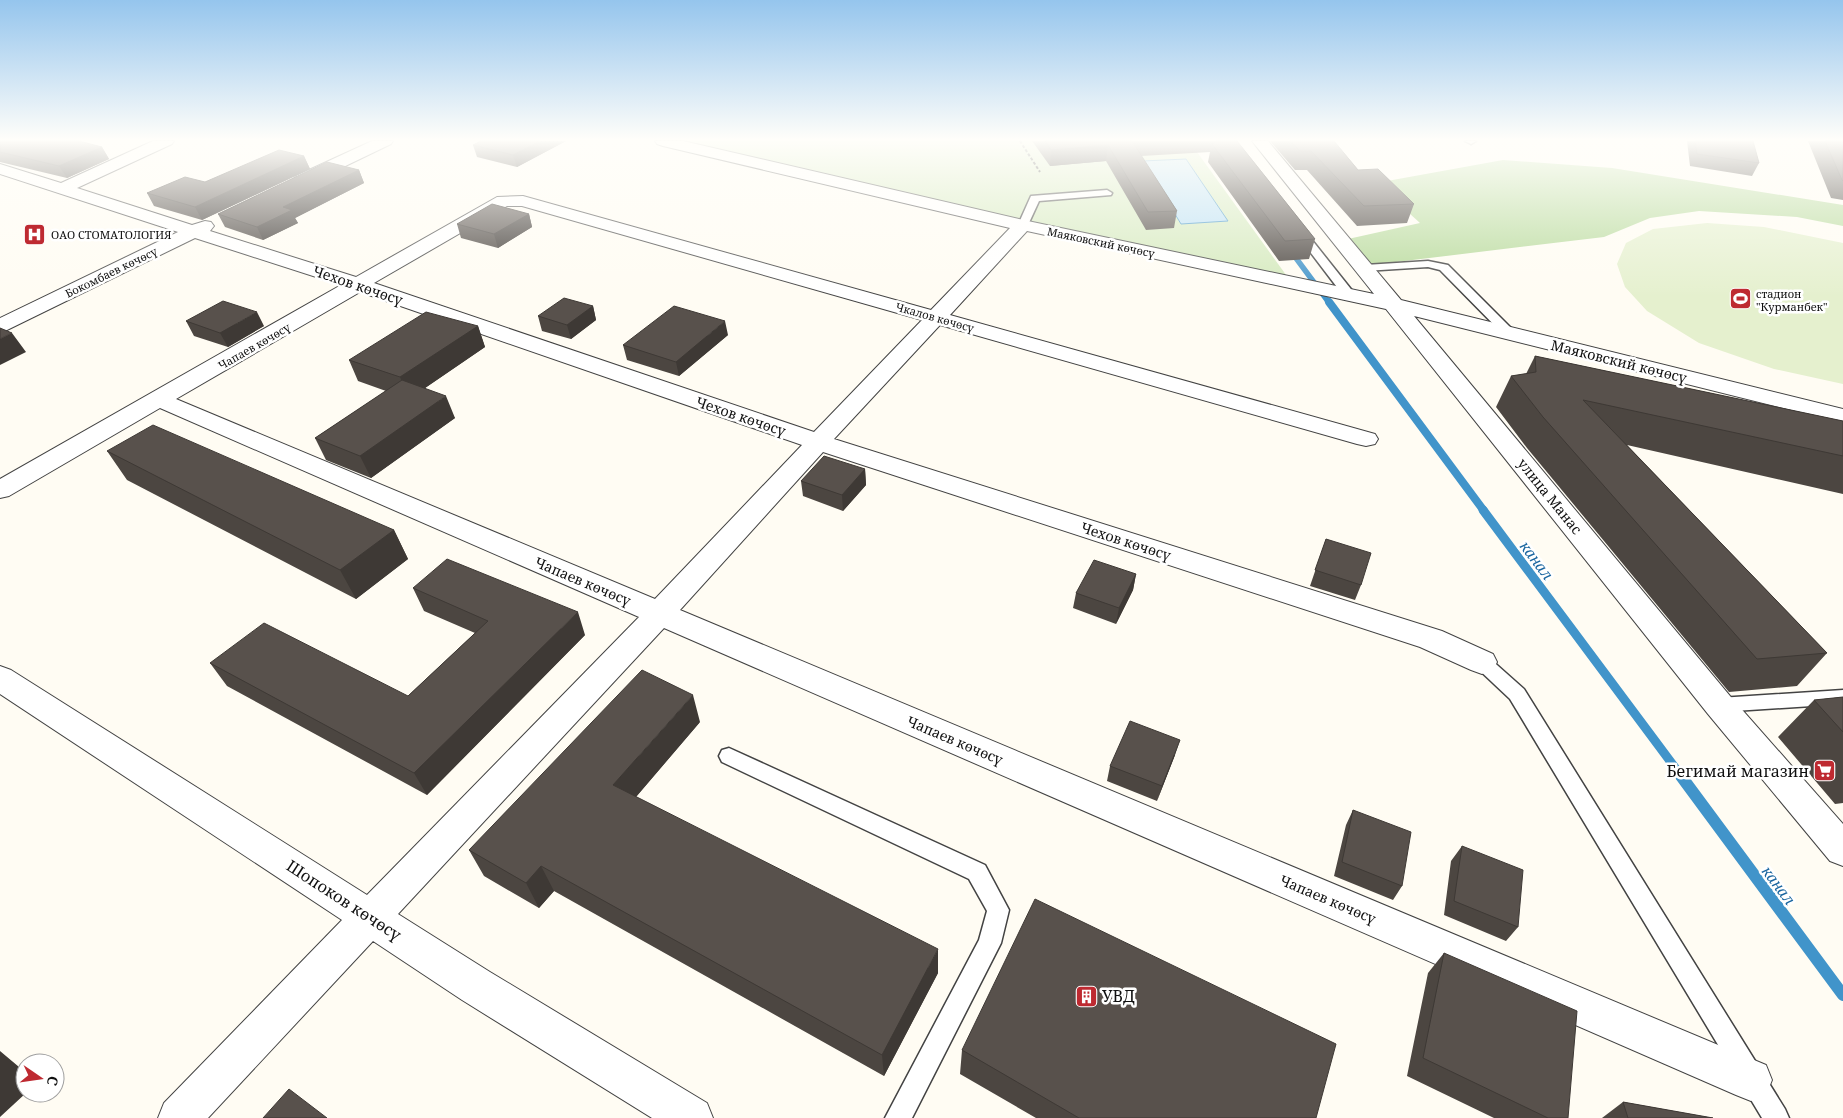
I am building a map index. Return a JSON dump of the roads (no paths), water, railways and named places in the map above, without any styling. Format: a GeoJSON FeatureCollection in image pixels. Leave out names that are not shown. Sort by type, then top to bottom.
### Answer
{"type":"FeatureCollection","features":[{"type":"Feature","properties":{"kind":"street","name":"Чехов көчөсү"},"geometry":{"type":"LineString","coordinates":[[80,193],[360,285],[818,442],[1432,639],[1482,662]]}},
{"type":"Feature","properties":{"kind":"street","name":"Маяковский көчөсү"},"geometry":{"type":"LineString","coordinates":[[887,193],[1304,287],[1395,305],[1843,416]]}},
{"type":"Feature","properties":{"kind":"street","name":"улица Манас"},"geometry":{"type":"LineString","coordinates":[[1303,193],[1719,705],[1843,850]]}},
{"type":"Feature","properties":{"kind":"street","name":"Чапаев көчөсү"},"geometry":{"type":"LineString","coordinates":[[0,490],[160,400],[503,201]]}},
{"type":"Feature","properties":{"kind":"street","name":"Чкалов көчөсү"},"geometry":{"type":"LineString","coordinates":[[503,201],[523,201],[1366,439]]}},
{"type":"Feature","properties":{"kind":"street","name":"Бокомбаев көчөсү"},"geometry":{"type":"LineString","coordinates":[[0,326],[223,218]]}},
{"type":"Feature","properties":{"kind":"street"},"geometry":{"type":"LineString","coordinates":[[179,1118],[659,614],[934,317],[1023,225]]}},
{"type":"Feature","properties":{"kind":"street","name":"Чапаев көчөсү"},"geometry":{"type":"LineString","coordinates":[[160,400],[1751,1080]]}},
{"type":"Feature","properties":{"kind":"street","name":"Шопоков көчөсү"},"geometry":{"type":"LineString","coordinates":[[0,678],[476,986],[692,1118]]}},
{"type":"Feature","properties":{"kind":"lane"},"geometry":{"type":"LineString","coordinates":[[1023,225],[1035,198],[1105,193]]}},
{"type":"Feature","properties":{"kind":"lane"},"geometry":{"type":"LineString","coordinates":[[1296,226],[1347,296]]}},
{"type":"Feature","properties":{"kind":"lane"},"geometry":{"type":"LineString","coordinates":[[1365,268],[1428,264],[1444,267],[1509,333]]}},
{"type":"Feature","properties":{"kind":"lane"},"geometry":{"type":"LineString","coordinates":[[1482,662],[1518,694],[1751,1080],[1776,1118]]}},
{"type":"Feature","properties":{"kind":"lane"},"geometry":{"type":"LineString","coordinates":[[1719,705],[1843,696]]}},
{"type":"Feature","properties":{"kind":"lane"},"geometry":{"type":"LineString","coordinates":[[729,756],[977,872],[998,910],[990,942],[898,1118]]}},
{"type":"Feature","properties":{"kind":"water"},"geometry":{"type":"Polygon","coordinates":[[[1162,193],[1209,193],[1228,221],[1181,224],[1162,193]]]}},
{"type":"Feature","properties":{"kind":"waterway","name":"канал"},"geometry":{"type":"LineString","coordinates":[[1290,250],[1330,304]]}},
{"type":"Feature","properties":{"kind":"waterway","name":"канал"},"geometry":{"type":"LineString","coordinates":[[1329,302],[1484,511]]}},
{"type":"Feature","properties":{"kind":"waterway","name":"канал"},"geometry":{"type":"LineString","coordinates":[[1483,510],[1682,777]]}},
{"type":"Feature","properties":{"kind":"waterway","name":"канал"},"geometry":{"type":"LineString","coordinates":[[1681,776],[1843,995]]}},
{"type":"Feature","properties":{"kind":"place","name":"ОАО СТОМАТОЛОГИЯ"},"geometry":{"type":"Point","coordinates":[35,234]}},
{"type":"Feature","properties":{"kind":"place","name":"стадион \"Курманбек\""},"geometry":{"type":"Point","coordinates":[1740,299]}},
{"type":"Feature","properties":{"kind":"place","name":"Бегимай магазин"},"geometry":{"type":"Point","coordinates":[1825,771]}},
{"type":"Feature","properties":{"kind":"place","name":"УВД"},"geometry":{"type":"Point","coordinates":[1086,996]}}]}
